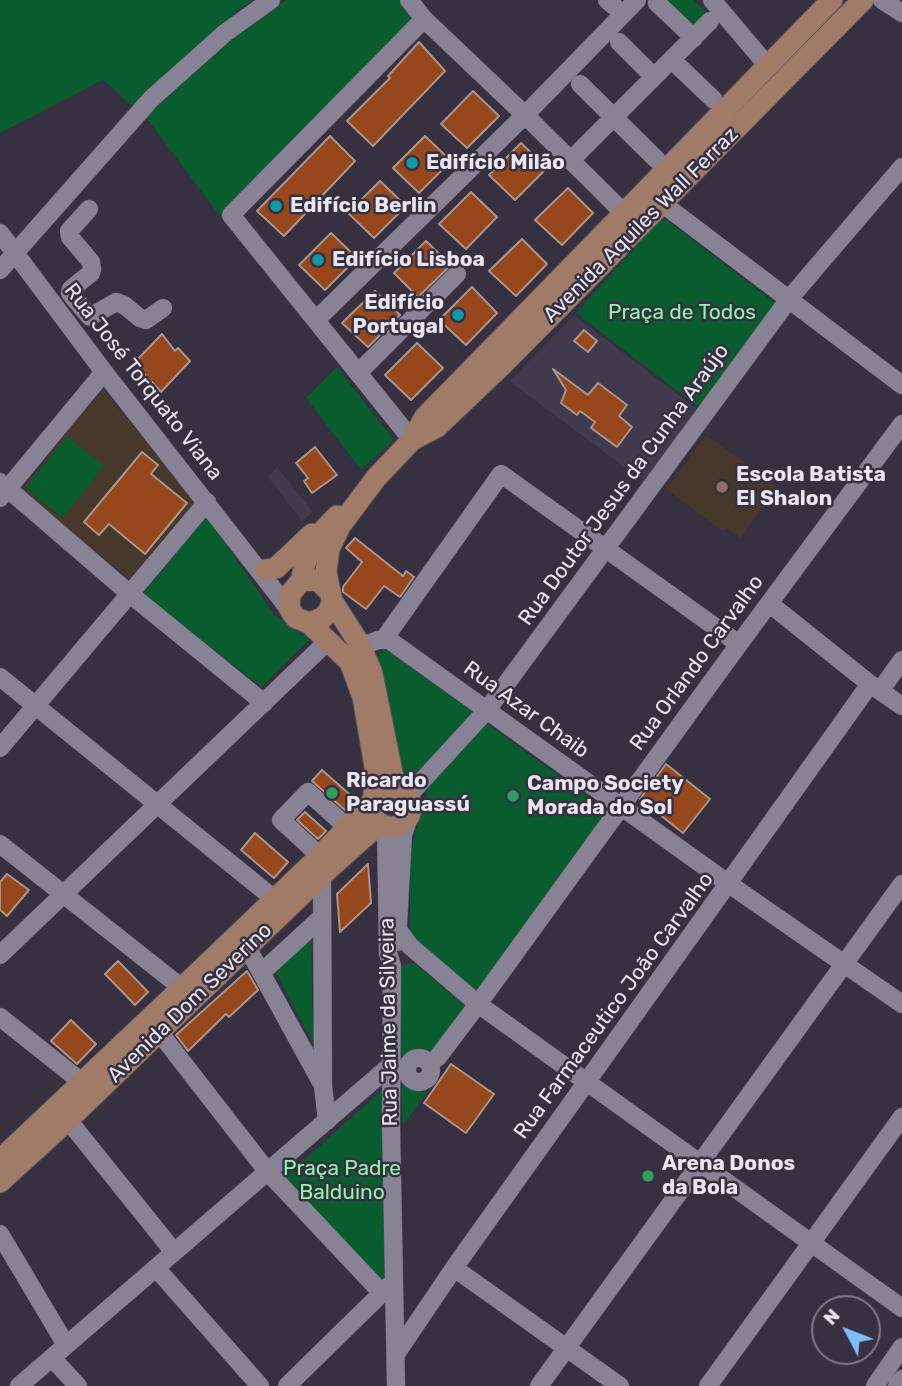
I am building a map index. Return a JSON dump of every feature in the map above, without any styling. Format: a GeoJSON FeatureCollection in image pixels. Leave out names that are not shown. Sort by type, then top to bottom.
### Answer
{"type":"FeatureCollection","features":[{"type":"Feature","properties":{"kind":"main road","name":"Avenida Aquiles Wall Ferraz"},"geometry":{"type":"LineString","coordinates":[[331,597],[326,562],[329,549],[341,526],[376,478],[412,440],[437,427],[632,221],[767,65],[832,0]]}},
{"type":"Feature","properties":{"kind":"main road","name":"Avenida Aquiles Wall Ferraz"},"geometry":{"type":"LineString","coordinates":[[632,221],[663,204],[863,0]]}},
{"type":"Feature","properties":{"kind":"main road","name":"Avenida Aquiles Wall Ferraz"},"geometry":{"type":"LineString","coordinates":[[299,582],[306,560],[319,536],[365,485],[376,478]]}},
{"type":"Feature","properties":{"kind":"main road"},"geometry":{"type":"LineString","coordinates":[[258,564],[276,568],[344,508]]}},
{"type":"Feature","properties":{"kind":"main road"},"geometry":{"type":"LineString","coordinates":[[315,580],[326,587],[331,597],[359,643],[376,688],[404,800],[400,826],[383,825],[372,814],[375,767],[363,697],[350,662],[329,640],[300,618],[288,600],[299,582],[315,580]]}},
{"type":"Feature","properties":{"kind":"main road"},"geometry":{"type":"LineString","coordinates":[[300,618],[323,618],[330,609],[331,597]]}},
{"type":"Feature","properties":{"kind":"main road"},"geometry":{"type":"LineString","coordinates":[[373,799],[383,789],[404,800]]}},
{"type":"Feature","properties":{"kind":"main road","name":"Avenida Dom Severino"},"geometry":{"type":"LineString","coordinates":[[321,866],[373,799]]}},
{"type":"Feature","properties":{"kind":"main road","name":"Avenida Dom Severino"},"geometry":{"type":"LineString","coordinates":[[0,1182],[68,1120],[89,1087],[182,988],[281,904],[321,866],[383,825]]}},
{"type":"Feature","properties":{"kind":"main road","name":"Avenida Dom Severino"},"geometry":{"type":"LineString","coordinates":[[0,1160],[159,1032],[247,947],[281,904]]}},
{"type":"Feature","properties":{"kind":"street"},"geometry":{"type":"LineString","coordinates":[[0,270],[151,99],[225,33],[271,0]]}},
{"type":"Feature","properties":{"kind":"street"},"geometry":{"type":"LineString","coordinates":[[409,0],[424,19],[526,115],[575,156],[632,221]]}},
{"type":"Feature","properties":{"kind":"street"},"geometry":{"type":"LineString","coordinates":[[316,320],[526,115],[637,0]]}},
{"type":"Feature","properties":{"kind":"street"},"geometry":{"type":"LineString","coordinates":[[712,0],[767,65]]}},
{"type":"Feature","properties":{"kind":"street"},"geometry":{"type":"LineString","coordinates":[[882,0],[902,13]]}},
{"type":"Feature","properties":{"kind":"street"},"geometry":{"type":"LineString","coordinates":[[657,3],[694,38]]}},
{"type":"Feature","properties":{"kind":"street"},"geometry":{"type":"LineString","coordinates":[[412,440],[360,370],[231,215],[424,19]]}},
{"type":"Feature","properties":{"kind":"street"},"geometry":{"type":"LineString","coordinates":[[575,156],[710,21]]}},
{"type":"Feature","properties":{"kind":"street"},"geometry":{"type":"LineString","coordinates":[[619,42],[654,77]]}},
{"type":"Feature","properties":{"kind":"street"},"geometry":{"type":"LineString","coordinates":[[672,60],[714,100]]}},
{"type":"Feature","properties":{"kind":"street"},"geometry":{"type":"LineString","coordinates":[[580,84],[657,160]]}},
{"type":"Feature","properties":{"kind":"street","name":"Rua Doutor Jesus da Cunha Araújo"},"geometry":{"type":"LineString","coordinates":[[404,800],[487,710],[789,299],[902,167]]}},
{"type":"Feature","properties":{"kind":"street"},"geometry":{"type":"LineString","coordinates":[[663,204],[902,385]]}},
{"type":"Feature","properties":{"kind":"street"},"geometry":{"type":"LineString","coordinates":[[89,209],[69,231],[70,237],[91,262],[91,273],[71,289],[67,304],[90,317],[116,302],[146,320],[163,308]]}},
{"type":"Feature","properties":{"kind":"street","name":"Rua José Torquato Viana"},"geometry":{"type":"LineString","coordinates":[[0,233],[15,252],[67,304],[104,372],[258,564],[299,582]]}},
{"type":"Feature","properties":{"kind":"street"},"geometry":{"type":"LineString","coordinates":[[360,370],[457,274]]}},
{"type":"Feature","properties":{"kind":"street"},"geometry":{"type":"LineString","coordinates":[[104,372],[3,490],[264,703]]}},
{"type":"Feature","properties":{"kind":"street","name":"Rua Orlando Carvalho"},"geometry":{"type":"LineString","coordinates":[[429,1064],[438,1057],[478,1004],[902,424]]}},
{"type":"Feature","properties":{"kind":"street"},"geometry":{"type":"LineString","coordinates":[[359,643],[368,644],[384,639],[501,474],[739,644]]}},
{"type":"Feature","properties":{"kind":"street"},"geometry":{"type":"LineString","coordinates":[[0,748],[207,502]]}},
{"type":"Feature","properties":{"kind":"street","name":"Rua José Torquato Viana"},"geometry":{"type":"LineString","coordinates":[[258,564],[258,571],[300,618]]}},
{"type":"Feature","properties":{"kind":"street"},"geometry":{"type":"LineString","coordinates":[[770,604],[902,706]]}},
{"type":"Feature","properties":{"kind":"street","name":"Rua Azar Chaib"},"geometry":{"type":"LineString","coordinates":[[384,639],[902,1004]]}},
{"type":"Feature","properties":{"kind":"street"},"geometry":{"type":"LineString","coordinates":[[0,955],[329,640]]}},
{"type":"Feature","properties":{"kind":"street","name":"Rua Farmaceutico João Carvalho"},"geometry":{"type":"LineString","coordinates":[[396,1354],[454,1268],[729,884],[875,687],[902,660]]}},
{"type":"Feature","properties":{"kind":"street"},"geometry":{"type":"LineString","coordinates":[[0,677],[281,904]]}},
{"type":"Feature","properties":{"kind":"street"},"geometry":{"type":"LineString","coordinates":[[327,1121],[323,1086],[321,866],[281,820],[308,792],[345,832]]}},
{"type":"Feature","properties":{"kind":"street"},"geometry":{"type":"LineString","coordinates":[[392,966],[399,930],[404,800]]}},
{"type":"Feature","properties":{"kind":"street","name":"Rua Jaime da Silveira"},"geometry":{"type":"LineString","coordinates":[[383,825],[388,953],[392,966],[387,1288],[396,1354],[396,1386]]}},
{"type":"Feature","properties":{"kind":"street"},"geometry":{"type":"LineString","coordinates":[[0,844],[182,988]]}},
{"type":"Feature","properties":{"kind":"street"},"geometry":{"type":"LineString","coordinates":[[539,1386],[902,884]]}},
{"type":"Feature","properties":{"kind":"street"},"geometry":{"type":"LineString","coordinates":[[261,973],[322,917]]}},
{"type":"Feature","properties":{"kind":"street"},"geometry":{"type":"LineString","coordinates":[[399,930],[410,946],[478,1004],[902,1308]]}},
{"type":"Feature","properties":{"kind":"street"},"geometry":{"type":"LineString","coordinates":[[247,947],[323,1086]]}},
{"type":"Feature","properties":{"kind":"street"},"geometry":{"type":"LineString","coordinates":[[392,966],[401,956],[410,952],[422,956]]}},
{"type":"Feature","properties":{"kind":"street"},"geometry":{"type":"LineString","coordinates":[[0,1017],[89,1087]]}},
{"type":"Feature","properties":{"kind":"street"},"geometry":{"type":"LineString","coordinates":[[159,1032],[267,1171],[387,1288],[288,1386]]}},
{"type":"Feature","properties":{"kind":"street"},"geometry":{"type":"LineString","coordinates":[[19,1386],[391,1065]]}},
{"type":"Feature","properties":{"kind":"street"},"geometry":{"type":"LineString","coordinates":[[708,1386],[902,1117]]}},
{"type":"Feature","properties":{"kind":"street"},"geometry":{"type":"LineString","coordinates":[[68,1120],[174,1252]]}},
{"type":"Feature","properties":{"kind":"street"},"geometry":{"type":"LineString","coordinates":[[0,1234],[66,1345]]}},
{"type":"Feature","properties":{"kind":"street"},"geometry":{"type":"LineString","coordinates":[[156,1268],[260,1386]]}},
{"type":"Feature","properties":{"kind":"street"},"geometry":{"type":"LineString","coordinates":[[454,1268],[620,1386]]}},
{"type":"Feature","properties":{"kind":"street"},"geometry":{"type":"LineString","coordinates":[[875,1386],[902,1347]]}},
{"type":"Feature","properties":{"kind":"street"},"geometry":{"type":"LineString","coordinates":[[52,1357],[78,1386]]}},
{"type":"Feature","properties":{"kind":"street"},"geometry":{"type":"LineString","coordinates":[[897,1386],[902,1379]]}},
{"type":"Feature","properties":{"kind":"shaded area"},"geometry":{"type":"Polygon","coordinates":[[[574,315],[698,410],[646,483],[509,381],[574,315]]]}},
{"type":"Feature","properties":{"kind":"shaded area"},"geometry":{"type":"Polygon","coordinates":[[[102,388],[196,502],[131,580],[21,490],[102,388]]]}},
{"type":"Feature","properties":{"kind":"shaded area","name":"Escola Batista El Shalon"},"geometry":{"type":"Polygon","coordinates":[[[706,435],[777,485],[741,538],[726,528],[723,531],[666,489],[706,435]]]}},
{"type":"Feature","properties":{"kind":"shaded area"},"geometry":{"type":"Polygon","coordinates":[[[277,467],[313,512],[302,521],[268,477],[277,467]]]}},
{"type":"Feature","properties":{"kind":"green space"},"geometry":{"type":"Polygon","coordinates":[[[0,0],[253,0],[205,40],[136,109],[103,80],[0,133],[0,0]]]}},
{"type":"Feature","properties":{"kind":"green space"},"geometry":{"type":"Polygon","coordinates":[[[286,0],[399,0],[410,11],[413,20],[219,215],[145,116],[219,47],[286,0]]]}},
{"type":"Feature","properties":{"kind":"green space"},"geometry":{"type":"Polygon","coordinates":[[[661,0],[694,0],[707,13],[690,29],[661,0]]]}},
{"type":"Feature","properties":{"kind":"green space","name":"Praça de Todos"},"geometry":{"type":"Polygon","coordinates":[[[660,219],[668,221],[779,306],[702,410],[576,313],[660,219]]]}},
{"type":"Feature","properties":{"kind":"green space"},"geometry":{"type":"Polygon","coordinates":[[[337,367],[394,440],[361,470],[306,398],[337,367]]]}},
{"type":"Feature","properties":{"kind":"green space"},"geometry":{"type":"Polygon","coordinates":[[[67,436],[104,466],[62,518],[25,488],[67,436]]]}},
{"type":"Feature","properties":{"kind":"green space"},"geometry":{"type":"Polygon","coordinates":[[[206,516],[274,614],[290,628],[311,638],[262,687],[142,595],[206,516]]]}},
{"type":"Feature","properties":{"kind":"green space"},"geometry":{"type":"Polygon","coordinates":[[[385,648],[476,715],[410,779],[403,778],[373,662],[385,648]]]}},
{"type":"Feature","properties":{"kind":"green space"},"geometry":{"type":"Polygon","coordinates":[[[487,724],[608,811],[477,996],[410,937],[410,852],[429,785],[487,724]]]}},
{"type":"Feature","properties":{"kind":"green space"},"geometry":{"type":"Polygon","coordinates":[[[311,936],[313,1044],[274,968],[311,936]]]}},
{"type":"Feature","properties":{"kind":"green space"},"geometry":{"type":"Polygon","coordinates":[[[408,963],[415,964],[469,1009],[427,1057],[413,1056],[405,1063],[403,1073],[407,1082],[415,1088],[429,1089],[403,1125],[397,973],[408,963]]]}},
{"type":"Feature","properties":{"kind":"green space","name":"Praça Padre Balduino"},"geometry":{"type":"Polygon","coordinates":[[[382,1090],[385,1286],[285,1177],[382,1090]]]}},
{"type":"Feature","properties":{"kind":"building"},"geometry":{"type":"Polygon","coordinates":[[[419,42],[445,71],[373,146],[347,121],[390,78],[388,76],[419,42]]]}},
{"type":"Feature","properties":{"kind":"building"},"geometry":{"type":"Polygon","coordinates":[[[473,91],[499,116],[467,148],[441,124],[473,91]]]}},
{"type":"Feature","properties":{"kind":"building"},"geometry":{"type":"Polygon","coordinates":[[[330,136],[355,161],[284,236],[257,211],[330,136]]]}},
{"type":"Feature","properties":{"kind":"building","name":"Edifício Milão"},"geometry":{"type":"Polygon","coordinates":[[[425,136],[451,161],[419,193],[393,168],[425,136]]]}},
{"type":"Feature","properties":{"kind":"building"},"geometry":{"type":"Polygon","coordinates":[[[521,143],[547,168],[515,200],[489,175],[521,143]]]}},
{"type":"Feature","properties":{"kind":"building"},"geometry":{"type":"Polygon","coordinates":[[[380,181],[406,206],[374,238],[348,213],[380,181]]]}},
{"type":"Feature","properties":{"kind":"building"},"geometry":{"type":"Polygon","coordinates":[[[568,188],[593,213],[562,245],[535,220],[568,188]]]}},
{"type":"Feature","properties":{"kind":"building"},"geometry":{"type":"Polygon","coordinates":[[[471,192],[497,217],[466,249],[439,224],[471,192]]]}},
{"type":"Feature","properties":{"kind":"building","name":"Edifício Lisboa"},"geometry":{"type":"Polygon","coordinates":[[[331,233],[357,258],[325,290],[299,265],[331,233]]]}},
{"type":"Feature","properties":{"kind":"building"},"geometry":{"type":"Polygon","coordinates":[[[522,239],[547,264],[516,296],[489,271],[522,239]]]}},
{"type":"Feature","properties":{"kind":"building"},"geometry":{"type":"Polygon","coordinates":[[[426,241],[451,265],[418,297],[394,273],[426,241]]]}},
{"type":"Feature","properties":{"kind":"building","name":"Edifício Portugal"},"geometry":{"type":"Polygon","coordinates":[[[472,287],[497,313],[466,345],[439,320],[472,287]]]}},
{"type":"Feature","properties":{"kind":"building"},"geometry":{"type":"Polygon","coordinates":[[[375,291],[400,315],[368,347],[342,323],[375,291]]]}},
{"type":"Feature","properties":{"kind":"building"},"geometry":{"type":"Polygon","coordinates":[[[584,330],[597,341],[588,352],[574,341],[584,330]]]}},
{"type":"Feature","properties":{"kind":"building"},"geometry":{"type":"Polygon","coordinates":[[[162,334],[175,351],[178,348],[190,361],[161,392],[134,363],[162,334]]]}},
{"type":"Feature","properties":{"kind":"building"},"geometry":{"type":"Polygon","coordinates":[[[417,343],[443,368],[411,400],[385,375],[417,343]]]}},
{"type":"Feature","properties":{"kind":"building"},"geometry":{"type":"Polygon","coordinates":[[[553,369],[588,395],[598,383],[627,405],[619,416],[632,427],[617,447],[591,428],[595,422],[580,411],[577,415],[561,403],[566,390],[553,369]]]}},
{"type":"Feature","properties":{"kind":"building"},"geometry":{"type":"Polygon","coordinates":[[[315,447],[337,475],[312,493],[304,481],[308,478],[296,463],[315,447]]]}},
{"type":"Feature","properties":{"kind":"building"},"geometry":{"type":"Polygon","coordinates":[[[142,452],[158,465],[151,474],[187,503],[145,554],[109,524],[99,535],[84,522],[142,452]]]}},
{"type":"Feature","properties":{"kind":"building"},"geometry":{"type":"Polygon","coordinates":[[[355,538],[403,576],[406,571],[414,577],[400,597],[384,586],[366,609],[343,592],[343,587],[362,562],[346,548],[355,538]]]}},
{"type":"Feature","properties":{"kind":"building"},"geometry":{"type":"Polygon","coordinates":[[[666,764],[710,799],[683,833],[640,799],[666,764]]]}},
{"type":"Feature","properties":{"kind":"building","name":"Ricardo Paraguassú"},"geometry":{"type":"Polygon","coordinates":[[[322,770],[356,800],[346,811],[312,781],[322,770]]]}},
{"type":"Feature","properties":{"kind":"building"},"geometry":{"type":"Polygon","coordinates":[[[305,812],[326,831],[318,839],[297,820],[305,812]]]}},
{"type":"Feature","properties":{"kind":"building"},"geometry":{"type":"Polygon","coordinates":[[[255,833],[288,862],[274,878],[241,850],[255,833]]]}},
{"type":"Feature","properties":{"kind":"building"},"geometry":{"type":"Polygon","coordinates":[[[368,864],[371,903],[340,932],[337,894],[368,864]]]}},
{"type":"Feature","properties":{"kind":"building"},"geometry":{"type":"Polygon","coordinates":[[[7,874],[29,890],[7,916],[0,910],[0,882],[7,874]]]}},
{"type":"Feature","properties":{"kind":"building"},"geometry":{"type":"Polygon","coordinates":[[[118,961],[148,992],[135,1005],[105,974],[118,961]]]}},
{"type":"Feature","properties":{"kind":"building"},"geometry":{"type":"Polygon","coordinates":[[[247,971],[258,990],[229,1017],[226,1014],[188,1051],[176,1035],[247,971]]]}},
{"type":"Feature","properties":{"kind":"building"},"geometry":{"type":"Polygon","coordinates":[[[71,1020],[96,1044],[77,1064],[51,1041],[71,1020]]]}},
{"type":"Feature","properties":{"kind":"building"},"geometry":{"type":"Polygon","coordinates":[[[451,1064],[494,1094],[466,1133],[424,1103],[451,1064]]]}},
{"type":"Feature","properties":{"kind":"place","name":"Edifício Milão"},"geometry":{"type":"Point","coordinates":[412,163]}},
{"type":"Feature","properties":{"kind":"place","name":"Edifício Berlin"},"geometry":{"type":"Point","coordinates":[276,206]}},
{"type":"Feature","properties":{"kind":"place","name":"Edifício Lisboa"},"geometry":{"type":"Point","coordinates":[318,260]}},
{"type":"Feature","properties":{"kind":"place","name":"Edifício Portugal"},"geometry":{"type":"Point","coordinates":[458,315]}},
{"type":"Feature","properties":{"kind":"place","name":"Escola Batista El Shalon"},"geometry":{"type":"Point","coordinates":[722,487]}},
{"type":"Feature","properties":{"kind":"place","name":"Ricardo Paraguassú"},"geometry":{"type":"Point","coordinates":[332,793]}},
{"type":"Feature","properties":{"kind":"place","name":"Campo Society Morada do Sol"},"geometry":{"type":"Point","coordinates":[513,796]}},
{"type":"Feature","properties":{"kind":"place","name":"Arena Donos da Bola"},"geometry":{"type":"Point","coordinates":[648,1176]}}]}
